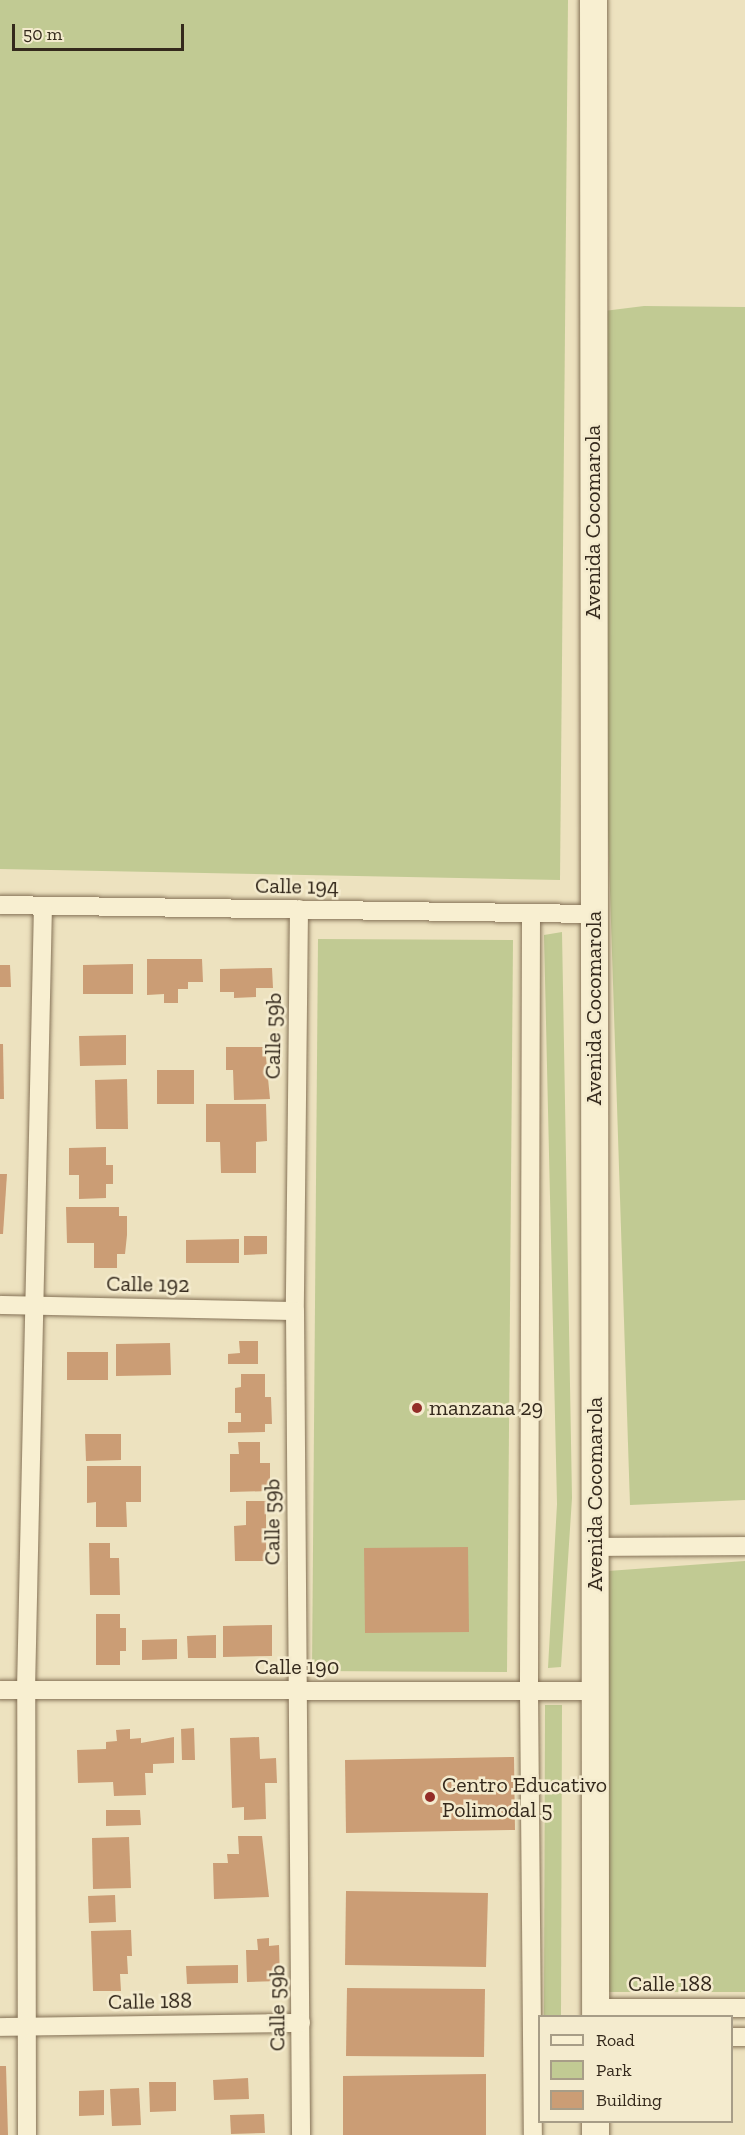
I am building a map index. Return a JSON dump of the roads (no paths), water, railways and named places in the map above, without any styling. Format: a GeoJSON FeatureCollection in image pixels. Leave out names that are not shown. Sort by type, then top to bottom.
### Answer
{"type":"FeatureCollection","features":[{"type":"Feature","properties":{"kind":"main road","name":"Avenida Cocomarola"},"geometry":{"type":"LineString","coordinates":[[593,0],[595,2012]]}},
{"type":"Feature","properties":{"kind":"street","name":"Calle 194"},"geometry":{"type":"LineString","coordinates":[[0,905],[299,909],[531,916],[594,914]]}},
{"type":"Feature","properties":{"kind":"street"},"geometry":{"type":"LineString","coordinates":[[27,2135],[26,1690],[31,1306],[43,906]]}},
{"type":"Feature","properties":{"kind":"street","name":"Calle 59b"},"geometry":{"type":"LineString","coordinates":[[299,909],[295,1311],[301,2135]]}},
{"type":"Feature","properties":{"kind":"street"},"geometry":{"type":"LineString","coordinates":[[531,916],[529,1691],[533,2135]]}},
{"type":"Feature","properties":{"kind":"street","name":"Calle 192"},"geometry":{"type":"LineString","coordinates":[[0,1305],[295,1311]]}},
{"type":"Feature","properties":{"kind":"street"},"geometry":{"type":"LineString","coordinates":[[595,1547],[745,1546]]}},
{"type":"Feature","properties":{"kind":"street","name":"Calle 190"},"geometry":{"type":"LineString","coordinates":[[0,1690],[595,1691]]}},
{"type":"Feature","properties":{"kind":"street","name":"Calle 188"},"geometry":{"type":"LineString","coordinates":[[595,2012],[745,2008]]}},
{"type":"Feature","properties":{"kind":"street","name":"Calle 188"},"geometry":{"type":"LineString","coordinates":[[0,2027],[301,2023]]}},
{"type":"Feature","properties":{"kind":"place","name":"manzana 29"},"geometry":{"type":"Point","coordinates":[417,1408]}},
{"type":"Feature","properties":{"kind":"place","name":"Centro Educativo Polimodal 5"},"geometry":{"type":"Point","coordinates":[430,1797]}}]}
